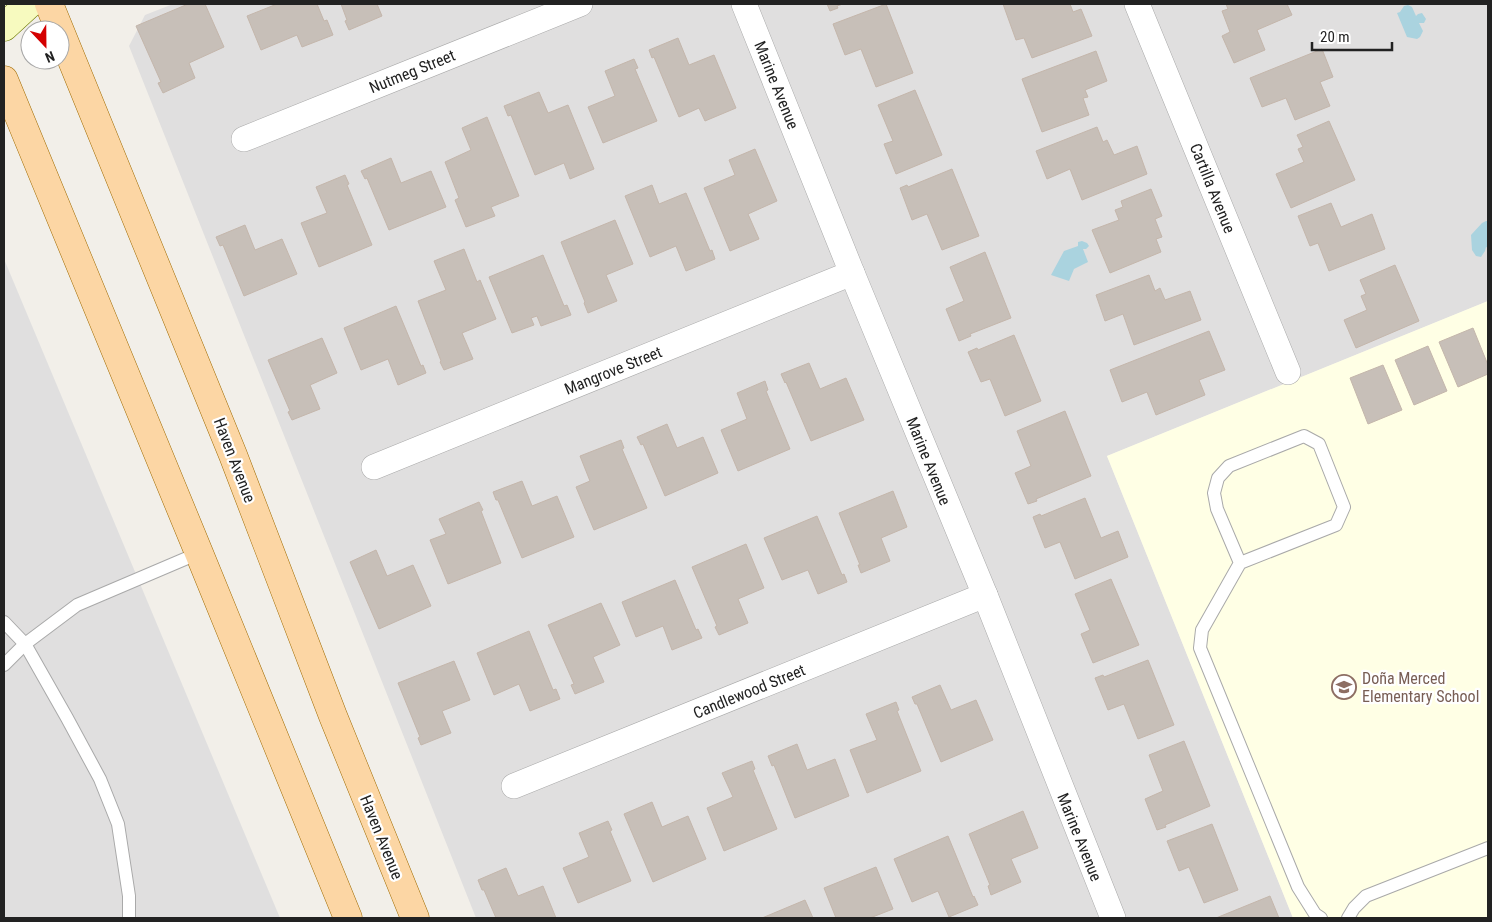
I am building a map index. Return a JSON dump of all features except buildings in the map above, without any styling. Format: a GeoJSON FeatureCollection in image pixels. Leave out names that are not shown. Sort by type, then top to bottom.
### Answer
{"type":"FeatureCollection","features":[{"type":"Feature","properties":{"kind":"main road"},"geometry":{"type":"LineString","coordinates":[[4,27],[29,4]]}},
{"type":"Feature","properties":{"kind":"main road","name":"Haven Avenue"},"geometry":{"type":"LineString","coordinates":[[49,4],[234,454],[333,716],[415,918]]}},
{"type":"Feature","properties":{"kind":"main road"},"geometry":{"type":"LineString","coordinates":[[4,80],[200,553],[348,918]]}},
{"type":"Feature","properties":{"kind":"street","name":"Nutmeg Street"},"geometry":{"type":"LineString","coordinates":[[244,139],[580,4]]}},
{"type":"Feature","properties":{"kind":"street","name":"Marine Avenue"},"geometry":{"type":"LineString","coordinates":[[744,4],[852,273],[985,595],[1108,917]]}},
{"type":"Feature","properties":{"kind":"street","name":"Cartilla Avenue"},"geometry":{"type":"LineString","coordinates":[[1137,4],[1288,372]]}},
{"type":"Feature","properties":{"kind":"street","name":"Mangrove Street"},"geometry":{"type":"LineString","coordinates":[[374,467],[852,273]]}},
{"type":"Feature","properties":{"kind":"street","name":"Candlewood Street"},"geometry":{"type":"LineString","coordinates":[[514,786],[985,595]]}},
{"type":"Feature","properties":{"kind":"lane"},"geometry":{"type":"LineString","coordinates":[[1240,563],[1217,509],[1214,493],[1218,478],[1229,466],[1304,436],[1319,444],[1344,507],[1336,524],[1240,563],[1202,630],[1200,648],[1298,887],[1315,914],[1321,918]]}},
{"type":"Feature","properties":{"kind":"lane"},"geometry":{"type":"LineString","coordinates":[[4,665],[25,644],[77,605],[200,553]]}},
{"type":"Feature","properties":{"kind":"lane"},"geometry":{"type":"LineString","coordinates":[[4,622],[25,644],[68,718],[100,780],[118,824],[129,896],[129,918]]}},
{"type":"Feature","properties":{"kind":"lane"},"geometry":{"type":"LineString","coordinates":[[1348,918],[1354,908],[1366,896],[1488,848]]}},
{"type":"Feature","properties":{"kind":"shaded area"},"geometry":{"type":"Polygon","coordinates":[[[173,4],[1488,4],[1488,301],[1107,456],[1293,918],[476,918],[129,46],[145,15],[173,4]]]}},
{"type":"Feature","properties":{"kind":"shaded area"},"geometry":{"type":"Polygon","coordinates":[[[4,259],[280,918],[4,918],[4,259]]]}},
{"type":"Feature","properties":{"kind":"shaded area","name":"Doña Merced Elementary School"},"geometry":{"type":"Polygon","coordinates":[[[1488,301],[1488,918],[1293,918],[1107,456],[1488,301]]]}},
{"type":"Feature","properties":{"kind":"water"},"geometry":{"type":"Polygon","coordinates":[[[1404,6],[1412,7],[1416,16],[1422,13],[1426,19],[1424,23],[1419,23],[1423,31],[1417,39],[1407,37],[1397,13],[1404,6]]]}},
{"type":"Feature","properties":{"kind":"water"},"geometry":{"type":"Polygon","coordinates":[[[1488,221],[1488,248],[1486,247],[1481,257],[1476,256],[1472,250],[1471,235],[1488,221]]]}},
{"type":"Feature","properties":{"kind":"water"},"geometry":{"type":"Polygon","coordinates":[[[1082,241],[1089,246],[1083,249],[1088,262],[1074,269],[1069,281],[1051,275],[1064,251],[1078,246],[1078,242],[1082,241]]]}},
{"type":"Feature","properties":{"kind":"place","name":"Doña Merced Elementary School"},"geometry":{"type":"Point","coordinates":[1344,687]}}]}
